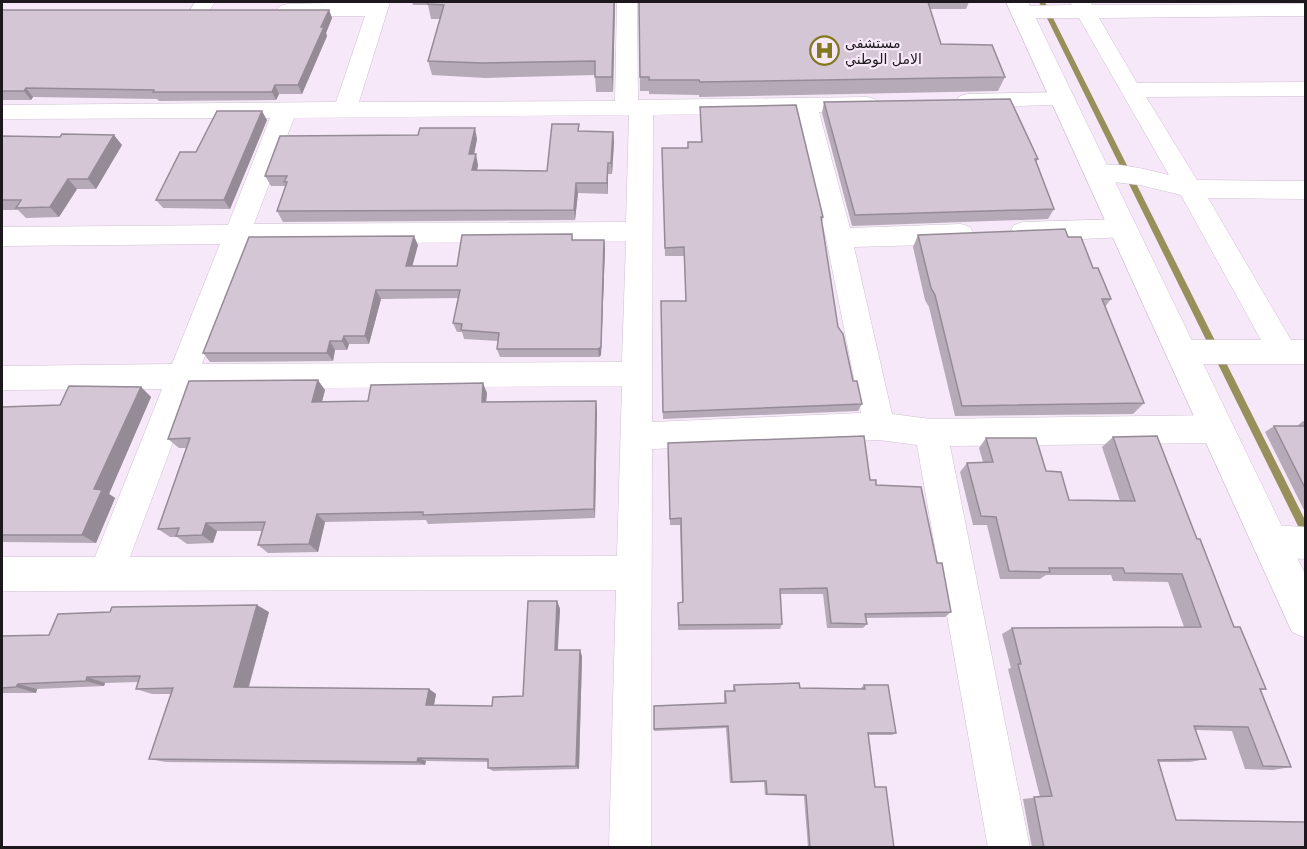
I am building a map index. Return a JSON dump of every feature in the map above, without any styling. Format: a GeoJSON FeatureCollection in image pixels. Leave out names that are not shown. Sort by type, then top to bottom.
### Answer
{"type":"FeatureCollection","features":[{"type":"Feature","properties":{"kind":"street"},"geometry":{"type":"LineString","coordinates":[[627,2],[640,231],[630,848]]}},
{"type":"Feature","properties":{"kind":"street"},"geometry":{"type":"LineString","coordinates":[[271,10],[378,6],[345,109]]}},
{"type":"Feature","properties":{"kind":"street"},"geometry":{"type":"LineString","coordinates":[[177,10],[210,7]]}},
{"type":"Feature","properties":{"kind":"street"},"geometry":{"type":"LineString","coordinates":[[1083,7],[1190,189],[1294,352]]}},
{"type":"Feature","properties":{"kind":"street"},"geometry":{"type":"LineString","coordinates":[[1305,10],[1083,7],[1033,9],[1063,99],[1118,175],[1123,228],[1205,353],[1217,429],[1290,542],[1305,619]]}},
{"type":"Feature","properties":{"kind":"street"},"geometry":{"type":"LineString","coordinates":[[1130,90],[1305,89]]}},
{"type":"Feature","properties":{"kind":"street"},"geometry":{"type":"LineString","coordinates":[[946,102],[1063,99]]}},
{"type":"Feature","properties":{"kind":"street"},"geometry":{"type":"LineString","coordinates":[[2,136],[10,112],[634,108],[888,103]]}},
{"type":"Feature","properties":{"kind":"street"},"geometry":{"type":"LineString","coordinates":[[806,105],[839,238],[879,426]]}},
{"type":"Feature","properties":{"kind":"street"},"geometry":{"type":"LineString","coordinates":[[106,574],[285,110]]}},
{"type":"Feature","properties":{"kind":"street"},"geometry":{"type":"LineString","coordinates":[[1118,175],[1190,189],[1305,190]]}},
{"type":"Feature","properties":{"kind":"street"},"geometry":{"type":"LineString","coordinates":[[839,238],[1123,228]]}},
{"type":"Feature","properties":{"kind":"street"},"geometry":{"type":"LineString","coordinates":[[2,236],[640,231]]}},
{"type":"Feature","properties":{"kind":"street"},"geometry":{"type":"LineString","coordinates":[[1205,353],[1294,352]]}},
{"type":"Feature","properties":{"kind":"street"},"geometry":{"type":"LineString","coordinates":[[2,378],[636,374]]}},
{"type":"Feature","properties":{"kind":"street"},"geometry":{"type":"LineString","coordinates":[[637,436],[879,426],[931,433],[1217,429]]}},
{"type":"Feature","properties":{"kind":"street"},"geometry":{"type":"LineString","coordinates":[[931,433],[1009,848]]}},
{"type":"Feature","properties":{"kind":"street"},"geometry":{"type":"LineString","coordinates":[[2,574],[635,573]]}},
{"type":"Feature","properties":{"kind":"building"},"geometry":{"type":"Polygon","coordinates":[[[428,2],[614,2],[612,77],[595,77],[595,61],[482,63],[428,61],[444,5],[428,4],[428,2]]]}},
{"type":"Feature","properties":{"kind":"building","name":"مستشفى الامل الوطني"},"geometry":{"type":"Polygon","coordinates":[[[639,2],[928,2],[941,44],[992,45],[1005,77],[700,82],[699,80],[649,80],[649,77],[640,77],[639,2]]]}},
{"type":"Feature","properties":{"kind":"building"},"geometry":{"type":"Polygon","coordinates":[[[2,10],[329,10],[321,27],[324,27],[298,85],[275,85],[272,92],[153,92],[154,90],[26,88],[24,91],[2,91],[2,10]]]}},
{"type":"Feature","properties":{"kind":"building"},"geometry":{"type":"Polygon","coordinates":[[[1010,99],[1038,159],[1035,159],[1054,209],[855,215],[824,102],[1010,99]]]}},
{"type":"Feature","properties":{"kind":"building"},"geometry":{"type":"Polygon","coordinates":[[[796,105],[823,217],[821,217],[838,327],[843,334],[853,381],[857,381],[862,404],[663,412],[661,301],[686,301],[684,247],[665,248],[662,148],[688,148],[688,142],[702,142],[700,107],[796,105]]]}},
{"type":"Feature","properties":{"kind":"building"},"geometry":{"type":"Polygon","coordinates":[[[217,111],[262,111],[224,200],[156,200],[180,152],[196,152],[217,111]]]}},
{"type":"Feature","properties":{"kind":"building"},"geometry":{"type":"Polygon","coordinates":[[[552,124],[579,124],[578,131],[613,132],[607,183],[576,183],[574,210],[277,211],[287,176],[265,176],[280,136],[418,135],[420,128],[475,128],[469,154],[476,154],[472,170],[547,171],[552,124]]]}},
{"type":"Feature","properties":{"kind":"building"},"geometry":{"type":"Polygon","coordinates":[[[62,134],[114,135],[88,179],[68,179],[50,207],[16,208],[21,200],[2,200],[2,136],[60,137],[62,134]]]}},
{"type":"Feature","properties":{"kind":"building"},"geometry":{"type":"Polygon","coordinates":[[[1065,229],[1068,237],[1081,237],[1093,268],[1098,268],[1111,299],[1102,299],[1144,403],[962,406],[918,235],[1065,229]]]}},
{"type":"Feature","properties":{"kind":"building"},"geometry":{"type":"Polygon","coordinates":[[[572,234],[572,240],[604,240],[601,347],[598,349],[497,349],[499,333],[461,330],[462,324],[453,323],[460,290],[376,290],[365,336],[344,336],[342,341],[330,341],[327,353],[203,353],[249,237],[414,236],[406,266],[457,266],[462,235],[572,234]]]}},
{"type":"Feature","properties":{"kind":"building"},"geometry":{"type":"Polygon","coordinates":[[[318,380],[312,402],[368,401],[371,385],[483,383],[482,402],[596,401],[594,509],[423,515],[423,512],[317,514],[309,544],[258,545],[265,522],[206,523],[202,535],[176,536],[179,528],[158,529],[190,438],[168,439],[189,381],[318,380]]]}},
{"type":"Feature","properties":{"kind":"building"},"geometry":{"type":"Polygon","coordinates":[[[69,386],[141,387],[94,489],[102,490],[82,535],[2,535],[2,407],[60,405],[69,386]]]}},
{"type":"Feature","properties":{"kind":"building"},"geometry":{"type":"Polygon","coordinates":[[[1274,426],[1305,426],[1305,488],[1274,426]]]}},
{"type":"Feature","properties":{"kind":"building"},"geometry":{"type":"Polygon","coordinates":[[[864,436],[870,480],[876,480],[876,485],[921,487],[937,563],[942,563],[951,612],[865,614],[867,624],[831,623],[827,588],[780,589],[782,624],[679,625],[678,603],[683,602],[681,518],[670,519],[668,443],[864,436]]]}},
{"type":"Feature","properties":{"kind":"building"},"geometry":{"type":"Polygon","coordinates":[[[1157,436],[1234,627],[1240,627],[1266,689],[1260,689],[1291,767],[1263,766],[1248,727],[1194,726],[1206,759],[1158,760],[1176,820],[1305,822],[1305,848],[1044,848],[1034,797],[1052,796],[1018,664],[1021,664],[1012,628],[1201,627],[1182,574],[1125,573],[1123,568],[1049,568],[1050,572],[1009,571],[996,517],[981,516],[967,463],[993,462],[986,438],[1036,438],[1046,471],[1061,472],[1069,500],[1135,501],[1113,437],[1157,436]]]}},
{"type":"Feature","properties":{"kind":"building"},"geometry":{"type":"Polygon","coordinates":[[[528,601],[557,601],[555,650],[580,650],[576,766],[488,768],[488,759],[418,758],[417,762],[149,759],[173,688],[136,689],[140,676],[87,677],[86,681],[18,684],[16,687],[2,688],[2,636],[49,635],[58,614],[110,612],[112,607],[257,605],[234,687],[429,689],[426,705],[492,706],[493,697],[523,696],[528,601]]]}},
{"type":"Feature","properties":{"kind":"building"},"geometry":{"type":"Polygon","coordinates":[[[799,683],[800,688],[865,689],[864,685],[888,685],[896,733],[868,733],[875,787],[886,787],[894,848],[810,848],[806,795],[767,794],[766,781],[732,782],[728,726],[654,729],[654,706],[726,703],[725,691],[735,691],[734,685],[799,683]]]}},
{"type":"Feature","properties":{"kind":"waterway"},"geometry":{"type":"LineString","coordinates":[[1042,2],[1306,533]]}},
{"type":"Feature","properties":{"kind":"place","name":"مستشفى الامل الوطني"},"geometry":{"type":"Point","coordinates":[824,51]}}]}
